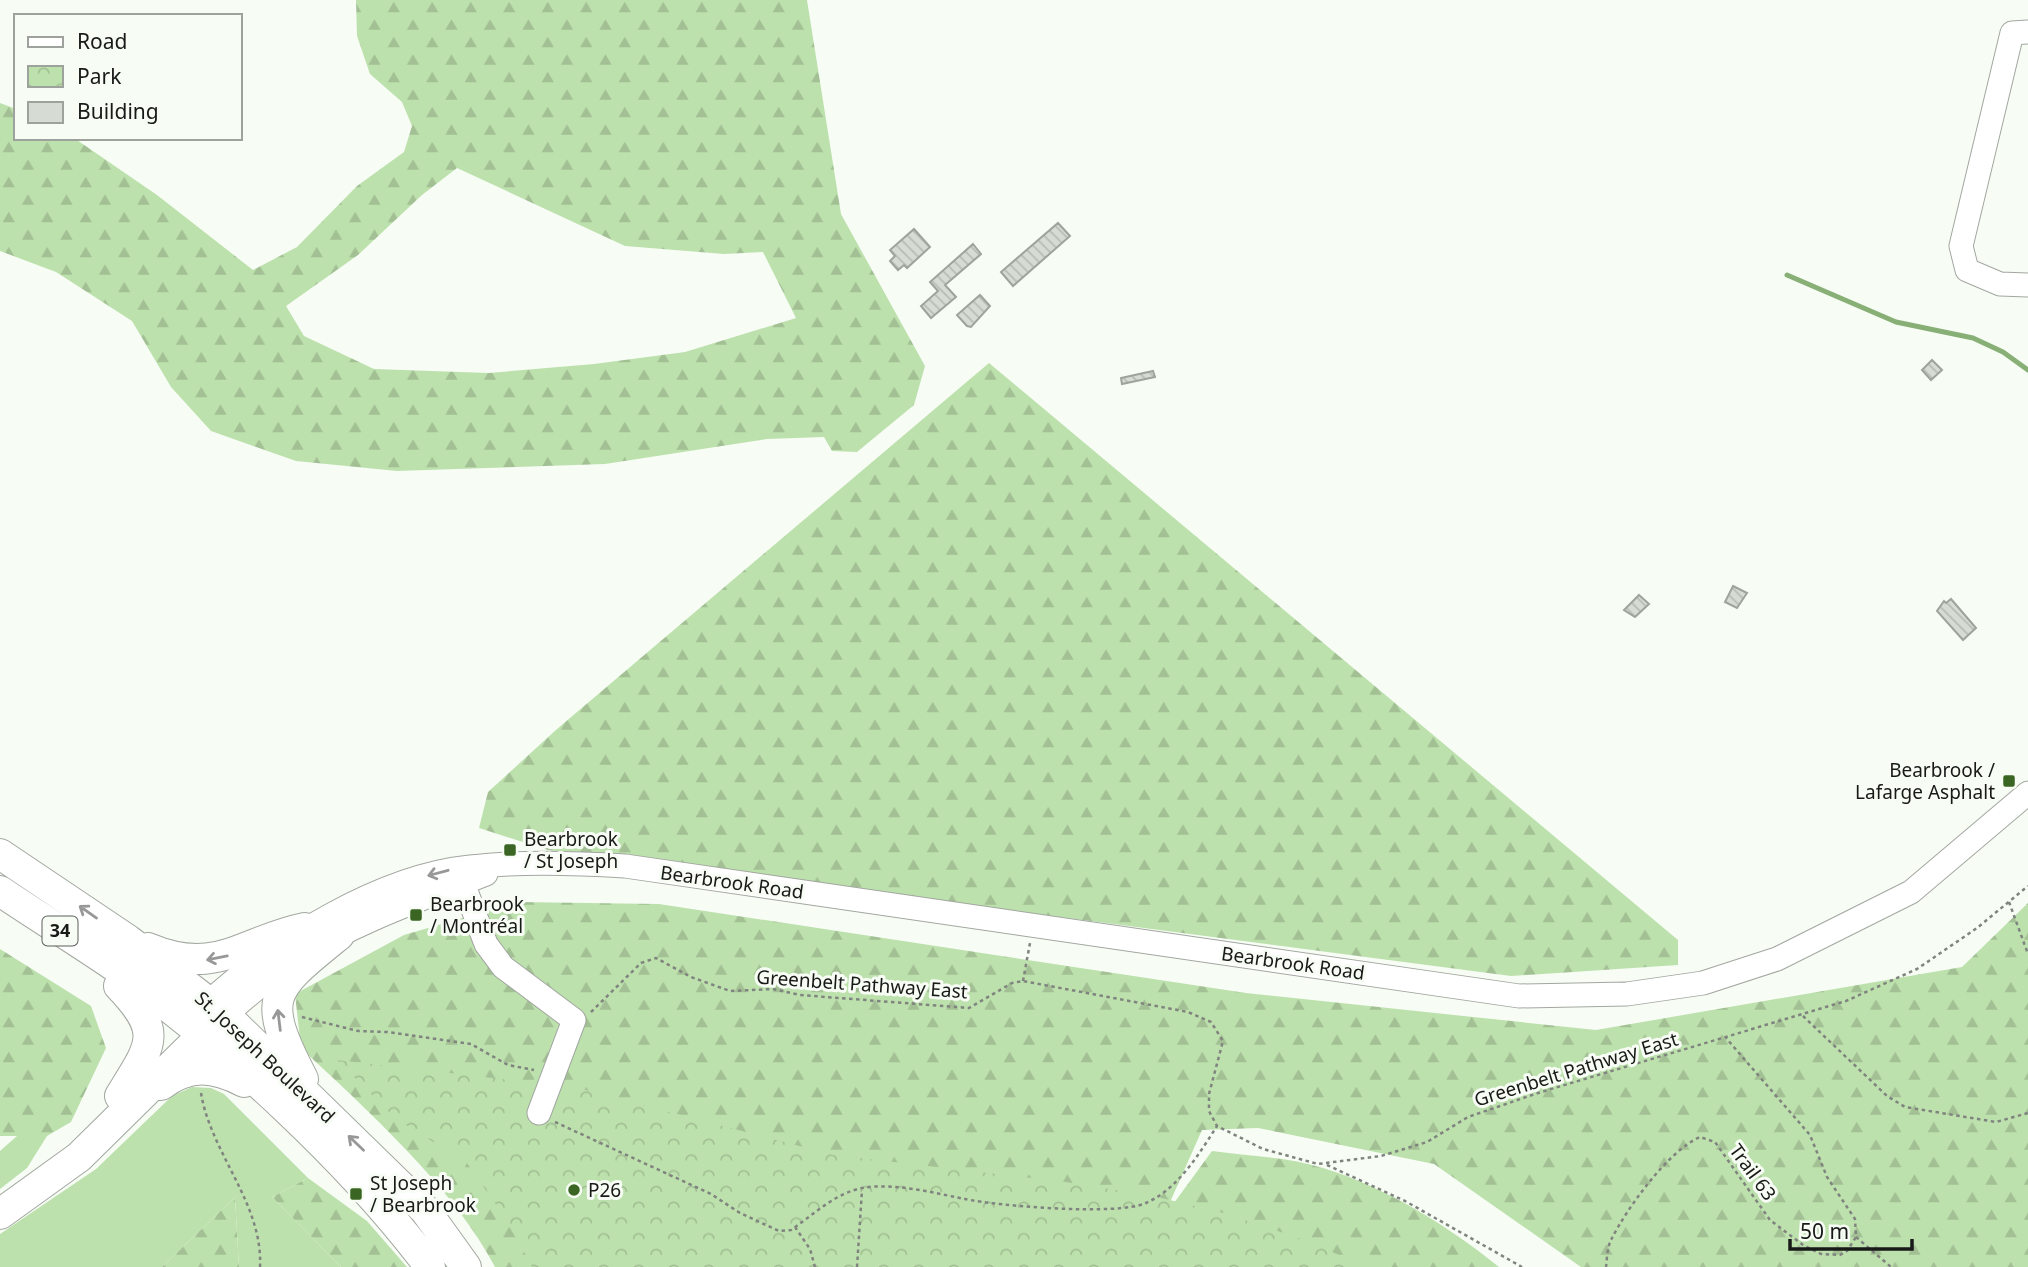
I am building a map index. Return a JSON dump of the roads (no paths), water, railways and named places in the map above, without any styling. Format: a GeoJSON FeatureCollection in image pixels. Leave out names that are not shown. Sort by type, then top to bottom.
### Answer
{"type":"FeatureCollection","features":[{"type":"Feature","properties":{"kind":"main road","name":"St. Joseph Boulevard"},"geometry":{"type":"LineString","coordinates":[[0,854],[128,940],[217,1008],[425,1210],[466,1267]]}},
{"type":"Feature","properties":{"kind":"main road","name":"St. Joseph Boulevard"},"geometry":{"type":"LineString","coordinates":[[0,891],[119,970],[195,1029],[341,1164],[409,1239],[430,1267]]}},
{"type":"Feature","properties":{"kind":"main road"},"geometry":{"type":"LineString","coordinates":[[30,911],[119,987],[144,1013],[150,1028],[147,1049],[120,1096]]}},
{"type":"Feature","properties":{"kind":"main road"},"geometry":{"type":"LineString","coordinates":[[128,940],[168,956],[203,960],[235,954],[286,932],[305,928]]}},
{"type":"Feature","properties":{"kind":"main road"},"geometry":{"type":"LineString","coordinates":[[316,1104],[278,1027],[278,1000],[281,987],[290,976],[340,935]]}},
{"type":"Feature","properties":{"kind":"main road","name":"Bearbrook Road"},"geometry":{"type":"LineString","coordinates":[[195,1029],[217,1008]]}},
{"type":"Feature","properties":{"kind":"main road"},"geometry":{"type":"LineString","coordinates":[[5,1212],[120,1096],[195,1029]]}},
{"type":"Feature","properties":{"kind":"main road"},"geometry":{"type":"LineString","coordinates":[[102,1136],[195,1029]]}},
{"type":"Feature","properties":{"kind":"main road"},"geometry":{"type":"LineString","coordinates":[[5,1212],[71,1163],[174,1076],[200,1067],[233,1076],[285,1110]]}},
{"type":"Feature","properties":{"kind":"street"},"geometry":{"type":"LineString","coordinates":[[2028,32],[2012,33],[1961,246],[1967,270],[2000,284],[2028,285]]}},
{"type":"Feature","properties":{"kind":"street","name":"Bearbrook Road"},"geometry":{"type":"LineString","coordinates":[[217,1008],[305,928],[400,885],[443,871],[472,866],[540,863],[625,866],[1519,996],[1627,994],[1703,983],[1777,959],[1844,928],[1911,892],[2028,793]]}},
{"type":"Feature","properties":{"kind":"street","name":"Bearbrook Road"},"geometry":{"type":"LineString","coordinates":[[217,1008],[340,935],[394,910],[506,866]]}},
{"type":"Feature","properties":{"kind":"street"},"geometry":{"type":"LineString","coordinates":[[463,883],[486,944],[503,967],[574,1020],[542,1107]]}},
{"type":"Feature","properties":{"kind":"waterway"},"geometry":{"type":"LineString","coordinates":[[1787,275],[1896,322],[1973,338],[2003,352],[2028,370]]}},
{"type":"Feature","properties":{"kind":"place","name":"Bearbrook / Lafarge Asphalt"},"geometry":{"type":"Point","coordinates":[2009,781]}},
{"type":"Feature","properties":{"kind":"place","name":"Bearbrook / St Joseph"},"geometry":{"type":"Point","coordinates":[510,850]}},
{"type":"Feature","properties":{"kind":"place","name":"Bearbrook / Montréal"},"geometry":{"type":"Point","coordinates":[416,915]}},
{"type":"Feature","properties":{"kind":"place","name":"P26"},"geometry":{"type":"Point","coordinates":[574,1190]}},
{"type":"Feature","properties":{"kind":"place","name":"St Joseph / Bearbrook"},"geometry":{"type":"Point","coordinates":[356,1194]}}]}
